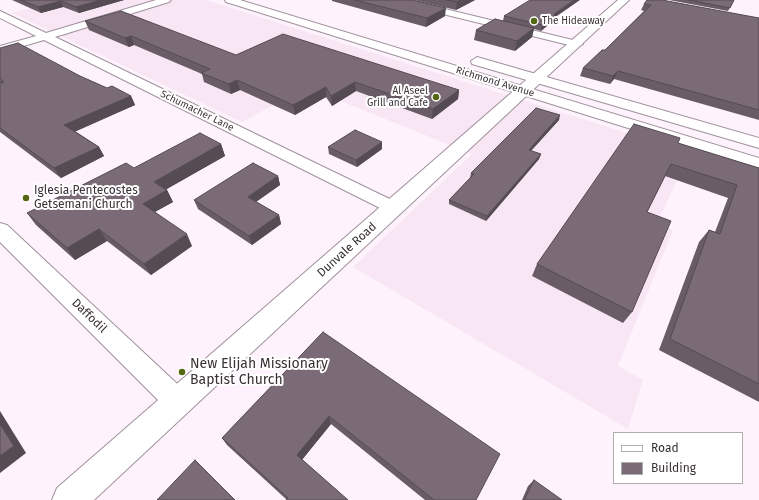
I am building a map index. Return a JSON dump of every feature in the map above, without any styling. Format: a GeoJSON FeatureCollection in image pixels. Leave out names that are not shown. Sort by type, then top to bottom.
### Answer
{"type":"FeatureCollection","features":[{"type":"Feature","properties":{"kind":"main road","name":"Richmond Avenue"},"geometry":{"type":"LineString","coordinates":[[230,0],[759,164]]}},
{"type":"Feature","properties":{"kind":"main road","name":"Dunvale Road"},"geometry":{"type":"LineString","coordinates":[[69,500],[624,0]]}},
{"type":"Feature","properties":{"kind":"main road"},"geometry":{"type":"LineString","coordinates":[[277,14],[295,7]]}},
{"type":"Feature","properties":{"kind":"main road"},"geometry":{"type":"LineString","coordinates":[[378,47],[397,38]]}},
{"type":"Feature","properties":{"kind":"main road","name":"Richmond Avenue"},"geometry":{"type":"LineString","coordinates":[[468,58],[759,143]]}},
{"type":"Feature","properties":{"kind":"main road"},"geometry":{"type":"LineString","coordinates":[[712,150],[719,131]]}},
{"type":"Feature","properties":{"kind":"street"},"geometry":{"type":"LineString","coordinates":[[0,50],[166,0]]}},
{"type":"Feature","properties":{"kind":"street"},"geometry":{"type":"LineString","coordinates":[[397,0],[576,44]]}},
{"type":"Feature","properties":{"kind":"street","name":"Schumacher Lane"},"geometry":{"type":"LineString","coordinates":[[0,14],[394,208]]}},
{"type":"Feature","properties":{"kind":"street","name":"Daffodil"},"geometry":{"type":"LineString","coordinates":[[0,230],[178,402]]}},
{"type":"Feature","properties":{"kind":"shaded area"},"geometry":{"type":"Polygon","coordinates":[[[61,0],[206,0],[690,153],[657,223],[673,230],[618,366],[643,380],[628,429],[353,267],[472,154],[291,81],[306,88],[242,122],[12,13],[61,0]]]}},
{"type":"Feature","properties":{"kind":"building"},"geometry":{"type":"Polygon","coordinates":[[[21,0],[101,0],[76,7],[61,1],[38,7],[21,0]]]}},
{"type":"Feature","properties":{"kind":"building"},"geometry":{"type":"Polygon","coordinates":[[[355,0],[412,0],[446,8],[427,18],[355,0]]]}},
{"type":"Feature","properties":{"kind":"building"},"geometry":{"type":"Polygon","coordinates":[[[447,0],[462,0],[457,2],[447,0]]]}},
{"type":"Feature","properties":{"kind":"building"},"geometry":{"type":"Polygon","coordinates":[[[530,0],[574,0],[554,14],[556,14],[542,25],[504,16],[530,0]]]}},
{"type":"Feature","properties":{"kind":"building"},"geometry":{"type":"Polygon","coordinates":[[[647,0],[662,0],[759,18],[759,110],[618,71],[613,76],[583,68],[602,50],[605,50],[651,5],[644,4],[647,0]]]}},
{"type":"Feature","properties":{"kind":"building"},"geometry":{"type":"Polygon","coordinates":[[[689,0],[734,0],[730,8],[689,0]]]}},
{"type":"Feature","properties":{"kind":"building"},"geometry":{"type":"Polygon","coordinates":[[[121,11],[236,55],[283,34],[459,90],[433,109],[355,82],[331,96],[326,87],[293,105],[237,80],[229,84],[201,73],[210,69],[131,36],[125,38],[85,21],[121,11]]]}},
{"type":"Feature","properties":{"kind":"building"},"geometry":{"type":"Polygon","coordinates":[[[495,19],[534,28],[517,41],[476,30],[495,19]]]}},
{"type":"Feature","properties":{"kind":"building"},"geometry":{"type":"Polygon","coordinates":[[[18,43],[80,76],[107,88],[112,86],[131,96],[64,125],[99,147],[54,168],[0,128],[0,83],[4,82],[0,79],[0,48],[18,43]]]}},
{"type":"Feature","properties":{"kind":"building"},"geometry":{"type":"Polygon","coordinates":[[[536,108],[560,115],[529,150],[541,154],[487,216],[449,200],[474,174],[471,173],[536,108]]]}},
{"type":"Feature","properties":{"kind":"building"},"geometry":{"type":"Polygon","coordinates":[[[634,124],[680,138],[678,143],[759,168],[759,384],[670,339],[709,230],[720,234],[737,185],[671,164],[647,212],[671,221],[632,312],[537,264],[634,124]]]}},
{"type":"Feature","properties":{"kind":"building"},"geometry":{"type":"Polygon","coordinates":[[[355,130],[382,142],[356,160],[328,147],[355,130]]]}},
{"type":"Feature","properties":{"kind":"building"},"geometry":{"type":"Polygon","coordinates":[[[200,133],[221,144],[154,182],[167,190],[143,204],[187,234],[144,264],[99,229],[67,248],[27,213],[126,163],[134,168],[200,133]]]}},
{"type":"Feature","properties":{"kind":"building"},"geometry":{"type":"Polygon","coordinates":[[[253,163],[278,176],[248,197],[279,215],[249,236],[194,200],[253,163]]]}},
{"type":"Feature","properties":{"kind":"building"},"geometry":{"type":"Polygon","coordinates":[[[323,332],[500,454],[476,500],[434,500],[329,416],[297,455],[348,500],[286,500],[288,498],[222,438],[323,332]]]}},
{"type":"Feature","properties":{"kind":"building"},"geometry":{"type":"Polygon","coordinates":[[[0,424],[14,446],[0,456],[0,424]]]}},
{"type":"Feature","properties":{"kind":"building"},"geometry":{"type":"Polygon","coordinates":[[[195,460],[235,500],[157,500],[195,460]]]}},
{"type":"Feature","properties":{"kind":"building"},"geometry":{"type":"Polygon","coordinates":[[[534,480],[562,500],[524,500],[534,480]]]}},
{"type":"Feature","properties":{"kind":"place","name":"The Hideaway"},"geometry":{"type":"Point","coordinates":[534,21]}},
{"type":"Feature","properties":{"kind":"place","name":"Al Aseel Grill and Cafe"},"geometry":{"type":"Point","coordinates":[436,97]}},
{"type":"Feature","properties":{"kind":"place","name":"Iglesia Pentecostes Getsemani Church"},"geometry":{"type":"Point","coordinates":[26,198]}},
{"type":"Feature","properties":{"kind":"place","name":"New Elijah Missionary Baptist Church"},"geometry":{"type":"Point","coordinates":[182,372]}}]}
